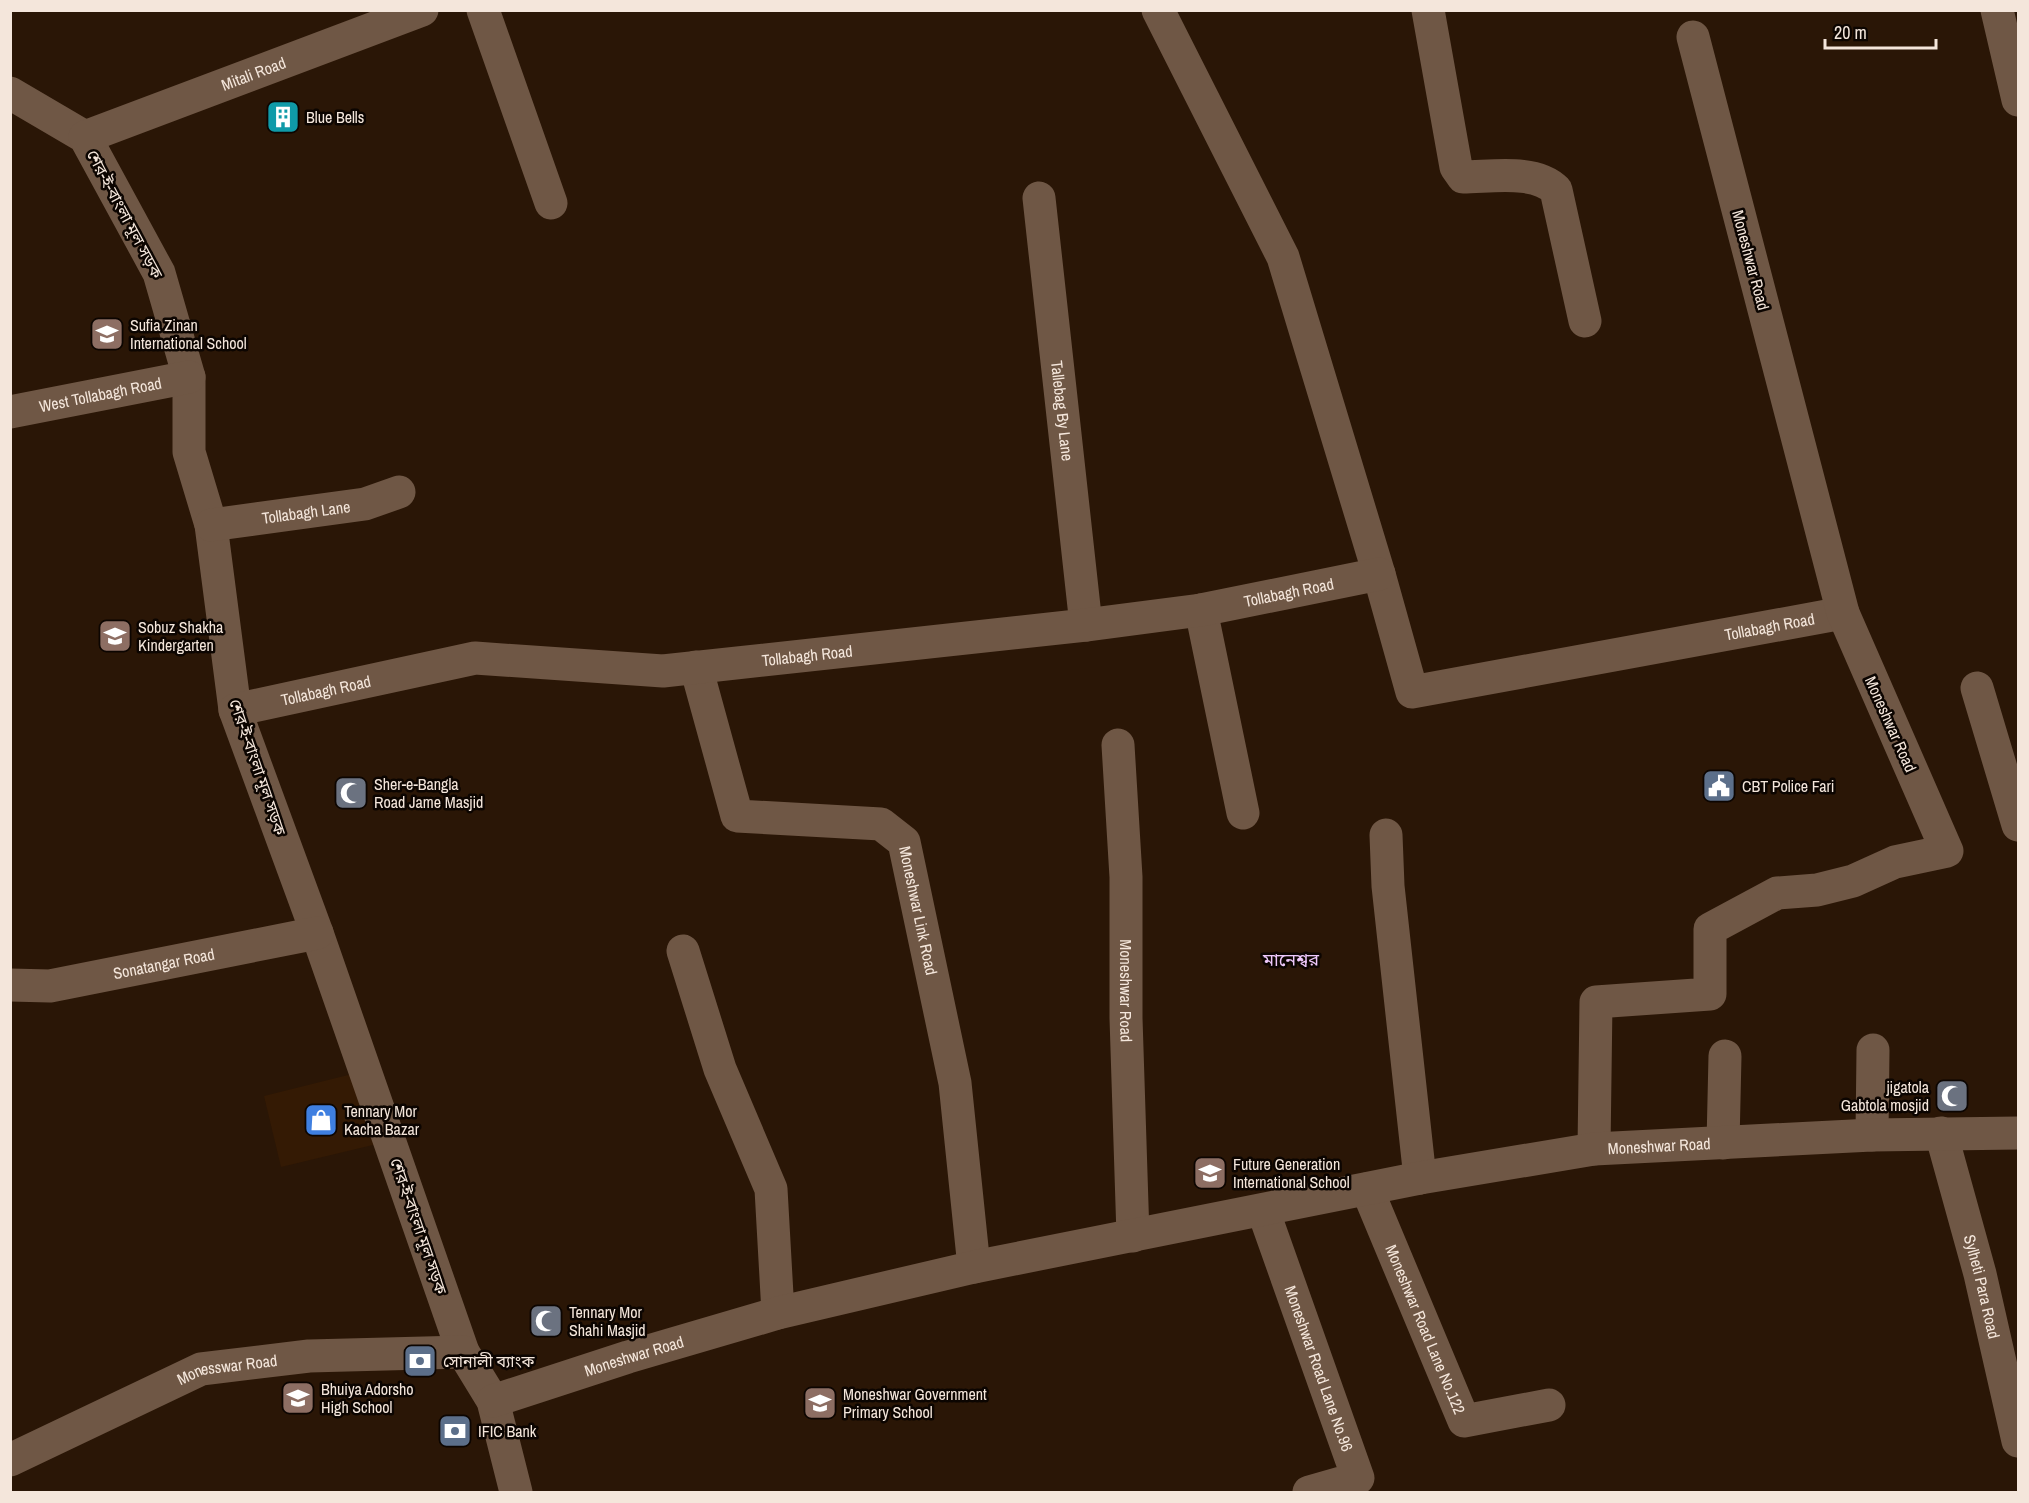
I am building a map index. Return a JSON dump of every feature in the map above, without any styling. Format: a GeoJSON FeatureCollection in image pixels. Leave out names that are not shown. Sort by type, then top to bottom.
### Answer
{"type":"FeatureCollection","features":[{"type":"Feature","properties":{"kind":"street","name":"Mitali Road"},"geometry":{"type":"LineString","coordinates":[[85,137],[422,10]]}},
{"type":"Feature","properties":{"kind":"street"},"geometry":{"type":"LineString","coordinates":[[483,10],[551,203]]}},
{"type":"Feature","properties":{"kind":"street"},"geometry":{"type":"LineString","coordinates":[[1158,10],[1283,257],[1379,574]]}},
{"type":"Feature","properties":{"kind":"street"},"geometry":{"type":"LineString","coordinates":[[1428,10],[1456,167],[1463,177],[1534,177],[1548,182],[1556,190],[1585,321]]}},
{"type":"Feature","properties":{"kind":"street"},"geometry":{"type":"LineString","coordinates":[[1997,10],[2019,100]]}},
{"type":"Feature","properties":{"kind":"street","name":"Moneshwar Road"},"geometry":{"type":"LineString","coordinates":[[1594,1149],[1596,1002],[1710,994],[1710,929],[1777,893],[1817,890],[1853,881],[1895,862],[1947,851],[1843,613],[1693,38]]}},
{"type":"Feature","properties":{"kind":"street","name":"শের-ই-বাংলা মূল সড়ক"},"geometry":{"type":"LineString","coordinates":[[10,93],[85,137],[159,273],[189,377],[189,452],[211,525],[236,710],[317,933],[463,1352],[493,1401],[516,1492]]}},
{"type":"Feature","properties":{"kind":"street","name":"Tallebag By Lane"},"geometry":{"type":"LineString","coordinates":[[1039,198],[1086,625]]}},
{"type":"Feature","properties":{"kind":"street","name":"West Tollabagh Road"},"geometry":{"type":"LineString","coordinates":[[10,412],[189,377]]}},
{"type":"Feature","properties":{"kind":"street","name":"Tollabagh Lane"},"geometry":{"type":"LineString","coordinates":[[211,525],[365,504],[399,492]]}},
{"type":"Feature","properties":{"kind":"street","name":"Tollabagh Road"},"geometry":{"type":"LineString","coordinates":[[236,710],[475,658],[654,662],[696,667],[1086,625],[1201,610],[1379,574],[1412,692],[1843,613]]}},
{"type":"Feature","properties":{"kind":"street"},"geometry":{"type":"LineString","coordinates":[[1201,610],[1243,813]]}},
{"type":"Feature","properties":{"kind":"street","name":"Moneshwar Link Road"},"geometry":{"type":"LineString","coordinates":[[696,667],[737,816],[881,824],[903,842],[955,1083],[974,1267]]}},
{"type":"Feature","properties":{"kind":"street"},"geometry":{"type":"LineString","coordinates":[[1977,688],[2019,825]]}},
{"type":"Feature","properties":{"kind":"street","name":"Moneshwar Road"},"geometry":{"type":"LineString","coordinates":[[1118,745],[1126,876],[1126,1018],[1133,1236]]}},
{"type":"Feature","properties":{"kind":"street"},"geometry":{"type":"LineString","coordinates":[[1386,835],[1388,886],[1420,1178]]}},
{"type":"Feature","properties":{"kind":"street","name":"Sonatangar Road"},"geometry":{"type":"LineString","coordinates":[[10,985],[50,986],[317,933]]}},
{"type":"Feature","properties":{"kind":"street"},"geometry":{"type":"LineString","coordinates":[[683,951],[720,1069],[771,1189],[778,1313]]}},
{"type":"Feature","properties":{"kind":"street"},"geometry":{"type":"LineString","coordinates":[[1872,1135],[1873,1050]]}},
{"type":"Feature","properties":{"kind":"street","name":"Moneshwar Road"},"geometry":{"type":"LineString","coordinates":[[1723,1143],[1725,1056]]}},
{"type":"Feature","properties":{"kind":"street","name":"Sylheti Para Road"},"geometry":{"type":"LineString","coordinates":[[1941,1133],[1980,1275],[2019,1441]]}},
{"type":"Feature","properties":{"kind":"street","name":"Moneshwar Road"},"geometry":{"type":"LineString","coordinates":[[493,1401],[628,1357],[778,1313],[974,1267],[1420,1178],[1594,1149],[1872,1135],[2019,1133]]}},
{"type":"Feature","properties":{"kind":"street","name":"Moneshwar Road Lane No.122"},"geometry":{"type":"LineString","coordinates":[[1367,1189],[1464,1421],[1550,1405]]}},
{"type":"Feature","properties":{"kind":"street","name":"Moneshwar Road Lane No.96"},"geometry":{"type":"LineString","coordinates":[[1263,1210],[1358,1478],[1309,1492]]}},
{"type":"Feature","properties":{"kind":"street","name":"Monesswar Road"},"geometry":{"type":"LineString","coordinates":[[10,1460],[201,1369],[309,1356],[463,1352]]}},
{"type":"Feature","properties":{"kind":"shaded area","name":"Tennary Mor Kacha Bazar"},"geometry":{"type":"Polygon","coordinates":[[[360,1072],[377,1144],[281,1167],[264,1096],[360,1072]]]}},
{"type":"Feature","properties":{"kind":"place","name":"Blue Bells"},"geometry":{"type":"Point","coordinates":[283,117]}},
{"type":"Feature","properties":{"kind":"place","name":"Sufia Zinan International School"},"geometry":{"type":"Point","coordinates":[107,334]}},
{"type":"Feature","properties":{"kind":"place","name":"Sobuz Shakha Kindergarten"},"geometry":{"type":"Point","coordinates":[115,636]}},
{"type":"Feature","properties":{"kind":"place","name":"CBT Police Fari"},"geometry":{"type":"Point","coordinates":[1719,786]}},
{"type":"Feature","properties":{"kind":"place","name":"Sher-e-Bangla Road Jame Masjid"},"geometry":{"type":"Point","coordinates":[351,793]}},
{"type":"Feature","properties":{"kind":"place","name":"jigatola Gabtola mosjid"},"geometry":{"type":"Point","coordinates":[1952,1096]}},
{"type":"Feature","properties":{"kind":"place","name":"Tennary Mor Kacha Bazar"},"geometry":{"type":"Point","coordinates":[321,1120]}},
{"type":"Feature","properties":{"kind":"place","name":"Future Generation International School"},"geometry":{"type":"Point","coordinates":[1210,1173]}},
{"type":"Feature","properties":{"kind":"place","name":"Tennary Mor Shahi Masjid"},"geometry":{"type":"Point","coordinates":[546,1321]}},
{"type":"Feature","properties":{"kind":"place","name":"সোনালী ব্যাংক"},"geometry":{"type":"Point","coordinates":[420,1361]}},
{"type":"Feature","properties":{"kind":"place","name":"Bhuiya Adorsho High School"},"geometry":{"type":"Point","coordinates":[298,1398]}},
{"type":"Feature","properties":{"kind":"place","name":"Moneshwar Government Primary School"},"geometry":{"type":"Point","coordinates":[820,1403]}},
{"type":"Feature","properties":{"kind":"place","name":"IFIC Bank"},"geometry":{"type":"Point","coordinates":[455,1431]}},
{"type":"Feature","properties":{"kind":"district","name":"মানেশ্বর"},"geometry":{"type":"Point","coordinates":[1291,960]}}]}
